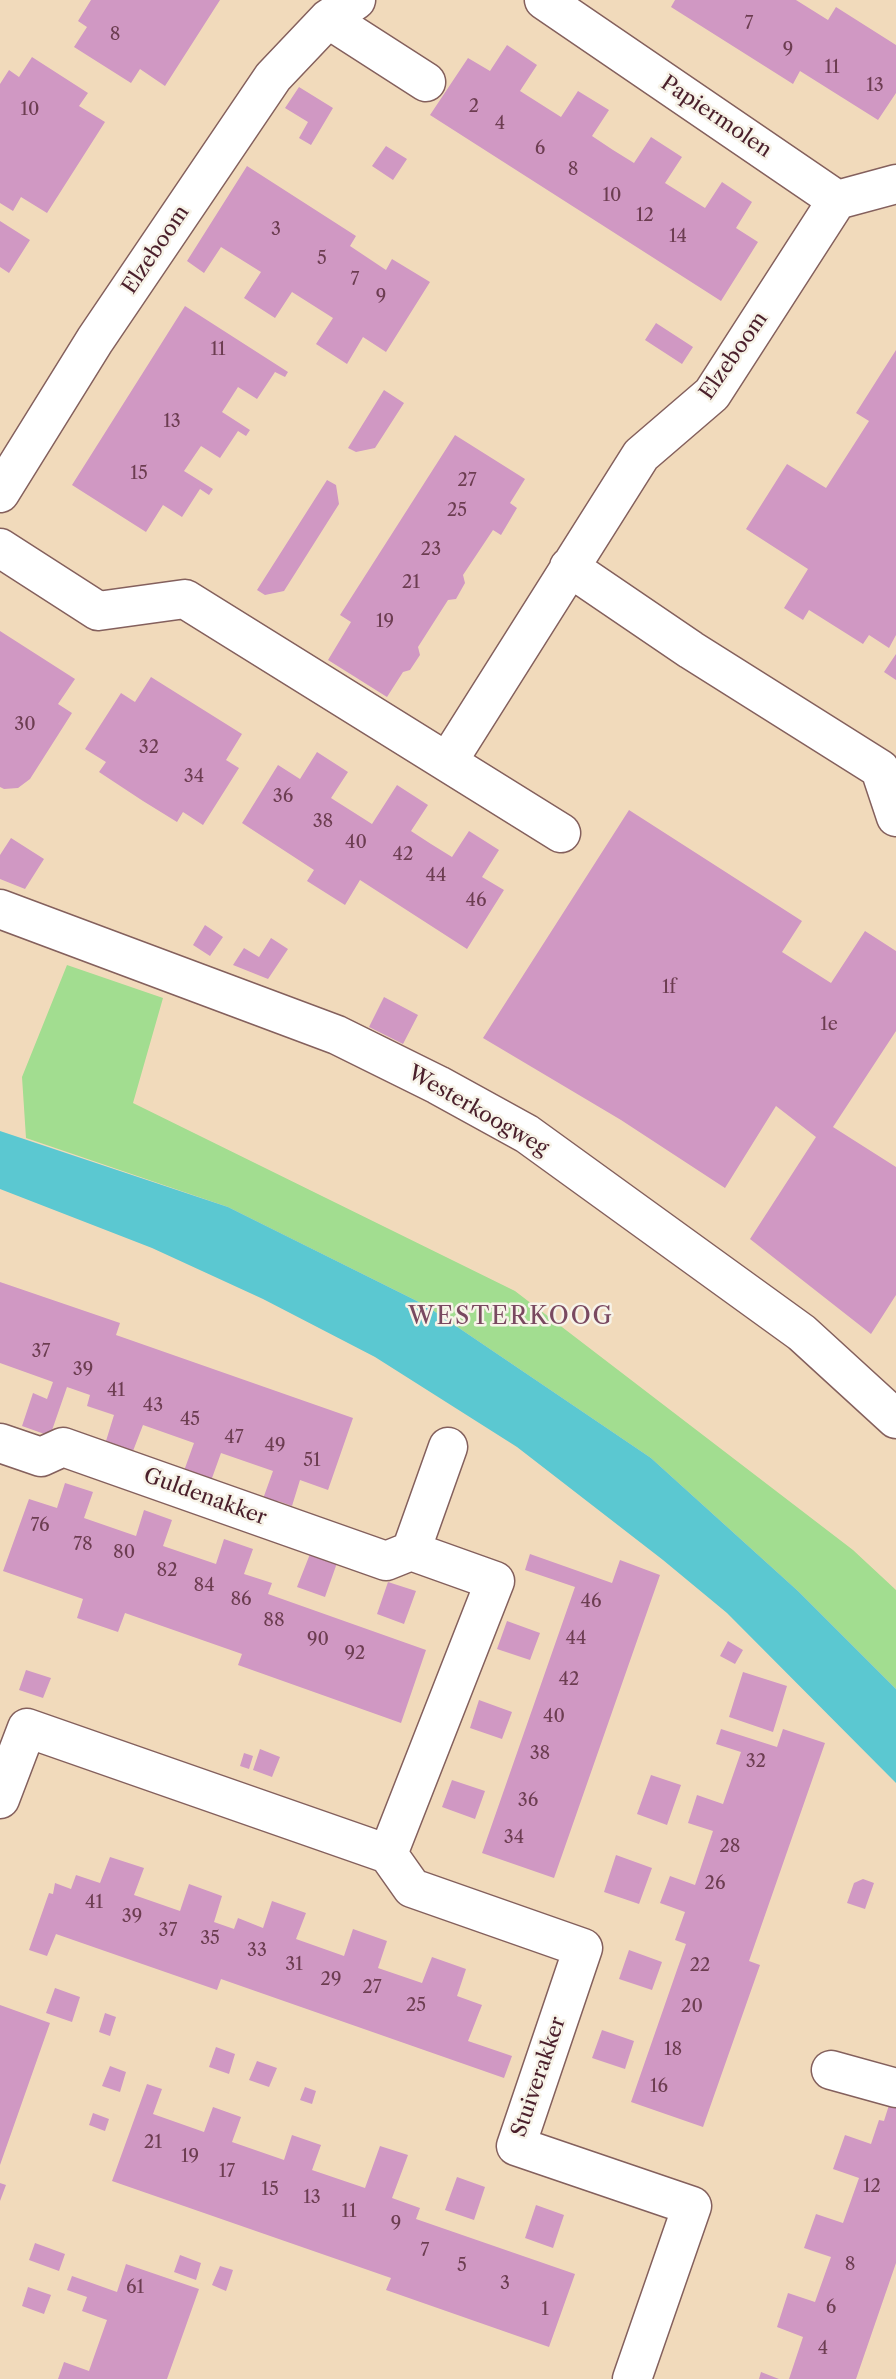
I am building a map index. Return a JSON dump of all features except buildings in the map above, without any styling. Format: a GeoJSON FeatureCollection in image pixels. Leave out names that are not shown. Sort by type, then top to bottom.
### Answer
{"type":"FeatureCollection","features":[{"type":"Feature","properties":{"kind":"street","name":"Papiermolen"},"geometry":{"type":"LineString","coordinates":[[544,0],[837,200]]}},
{"type":"Feature","properties":{"kind":"street","name":"Elzeboom"},"geometry":{"type":"LineString","coordinates":[[0,493],[95,340],[265,89],[342,9],[426,82]]}},
{"type":"Feature","properties":{"kind":"street"},"geometry":{"type":"LineString","coordinates":[[837,200],[896,184]]}},
{"type":"Feature","properties":{"kind":"street","name":"Elzeboom"},"geometry":{"type":"LineString","coordinates":[[448,761],[641,455],[712,394],[837,200]]}},
{"type":"Feature","properties":{"kind":"street"},"geometry":{"type":"LineString","coordinates":[[0,548],[98,611],[185,599],[561,833]]}},
{"type":"Feature","properties":{"kind":"street"},"geometry":{"type":"LineString","coordinates":[[569,567],[691,650],[880,769],[896,817]]}},
{"type":"Feature","properties":{"kind":"street","name":"Westerkoogweg"},"geometry":{"type":"LineString","coordinates":[[0,909],[337,1035],[438,1085],[527,1134],[802,1333],[896,1419]]}},
{"type":"Feature","properties":{"kind":"street","name":"Guldenakker"},"geometry":{"type":"LineString","coordinates":[[0,1443],[41,1457],[64,1447],[386,1561],[411,1551]]}},
{"type":"Feature","properties":{"kind":"street"},"geometry":{"type":"LineString","coordinates":[[0,1799],[27,1728],[388,1854],[495,1581],[411,1551],[448,1447]]}},
{"type":"Feature","properties":{"kind":"street","name":"Stuiverakker"},"geometry":{"type":"LineString","coordinates":[[388,1854],[412,1888],[583,1948],[516,2146],[692,2206],[632,2379]]}},
{"type":"Feature","properties":{"kind":"street"},"geometry":{"type":"LineString","coordinates":[[831,2070],[896,2088]]}},
{"type":"Feature","properties":{"kind":"green space"},"geometry":{"type":"Polygon","coordinates":[[[67,965],[163,998],[133,1103],[515,1291],[853,1550],[896,1590],[896,1689],[798,1591],[651,1458],[425,1305],[228,1207],[26,1138],[22,1077],[67,965]]]}},
{"type":"Feature","properties":{"kind":"water"},"geometry":{"type":"Polygon","coordinates":[[[0,1131],[228,1207],[425,1305],[651,1458],[798,1591],[896,1689],[896,1783],[727,1613],[517,1447],[375,1357],[263,1299],[152,1248],[0,1189],[0,1131]]]}},
{"type":"Feature","properties":{"kind":"district","name":"WESTERKOOG"},"geometry":{"type":"Point","coordinates":[511,1317]}}]}
